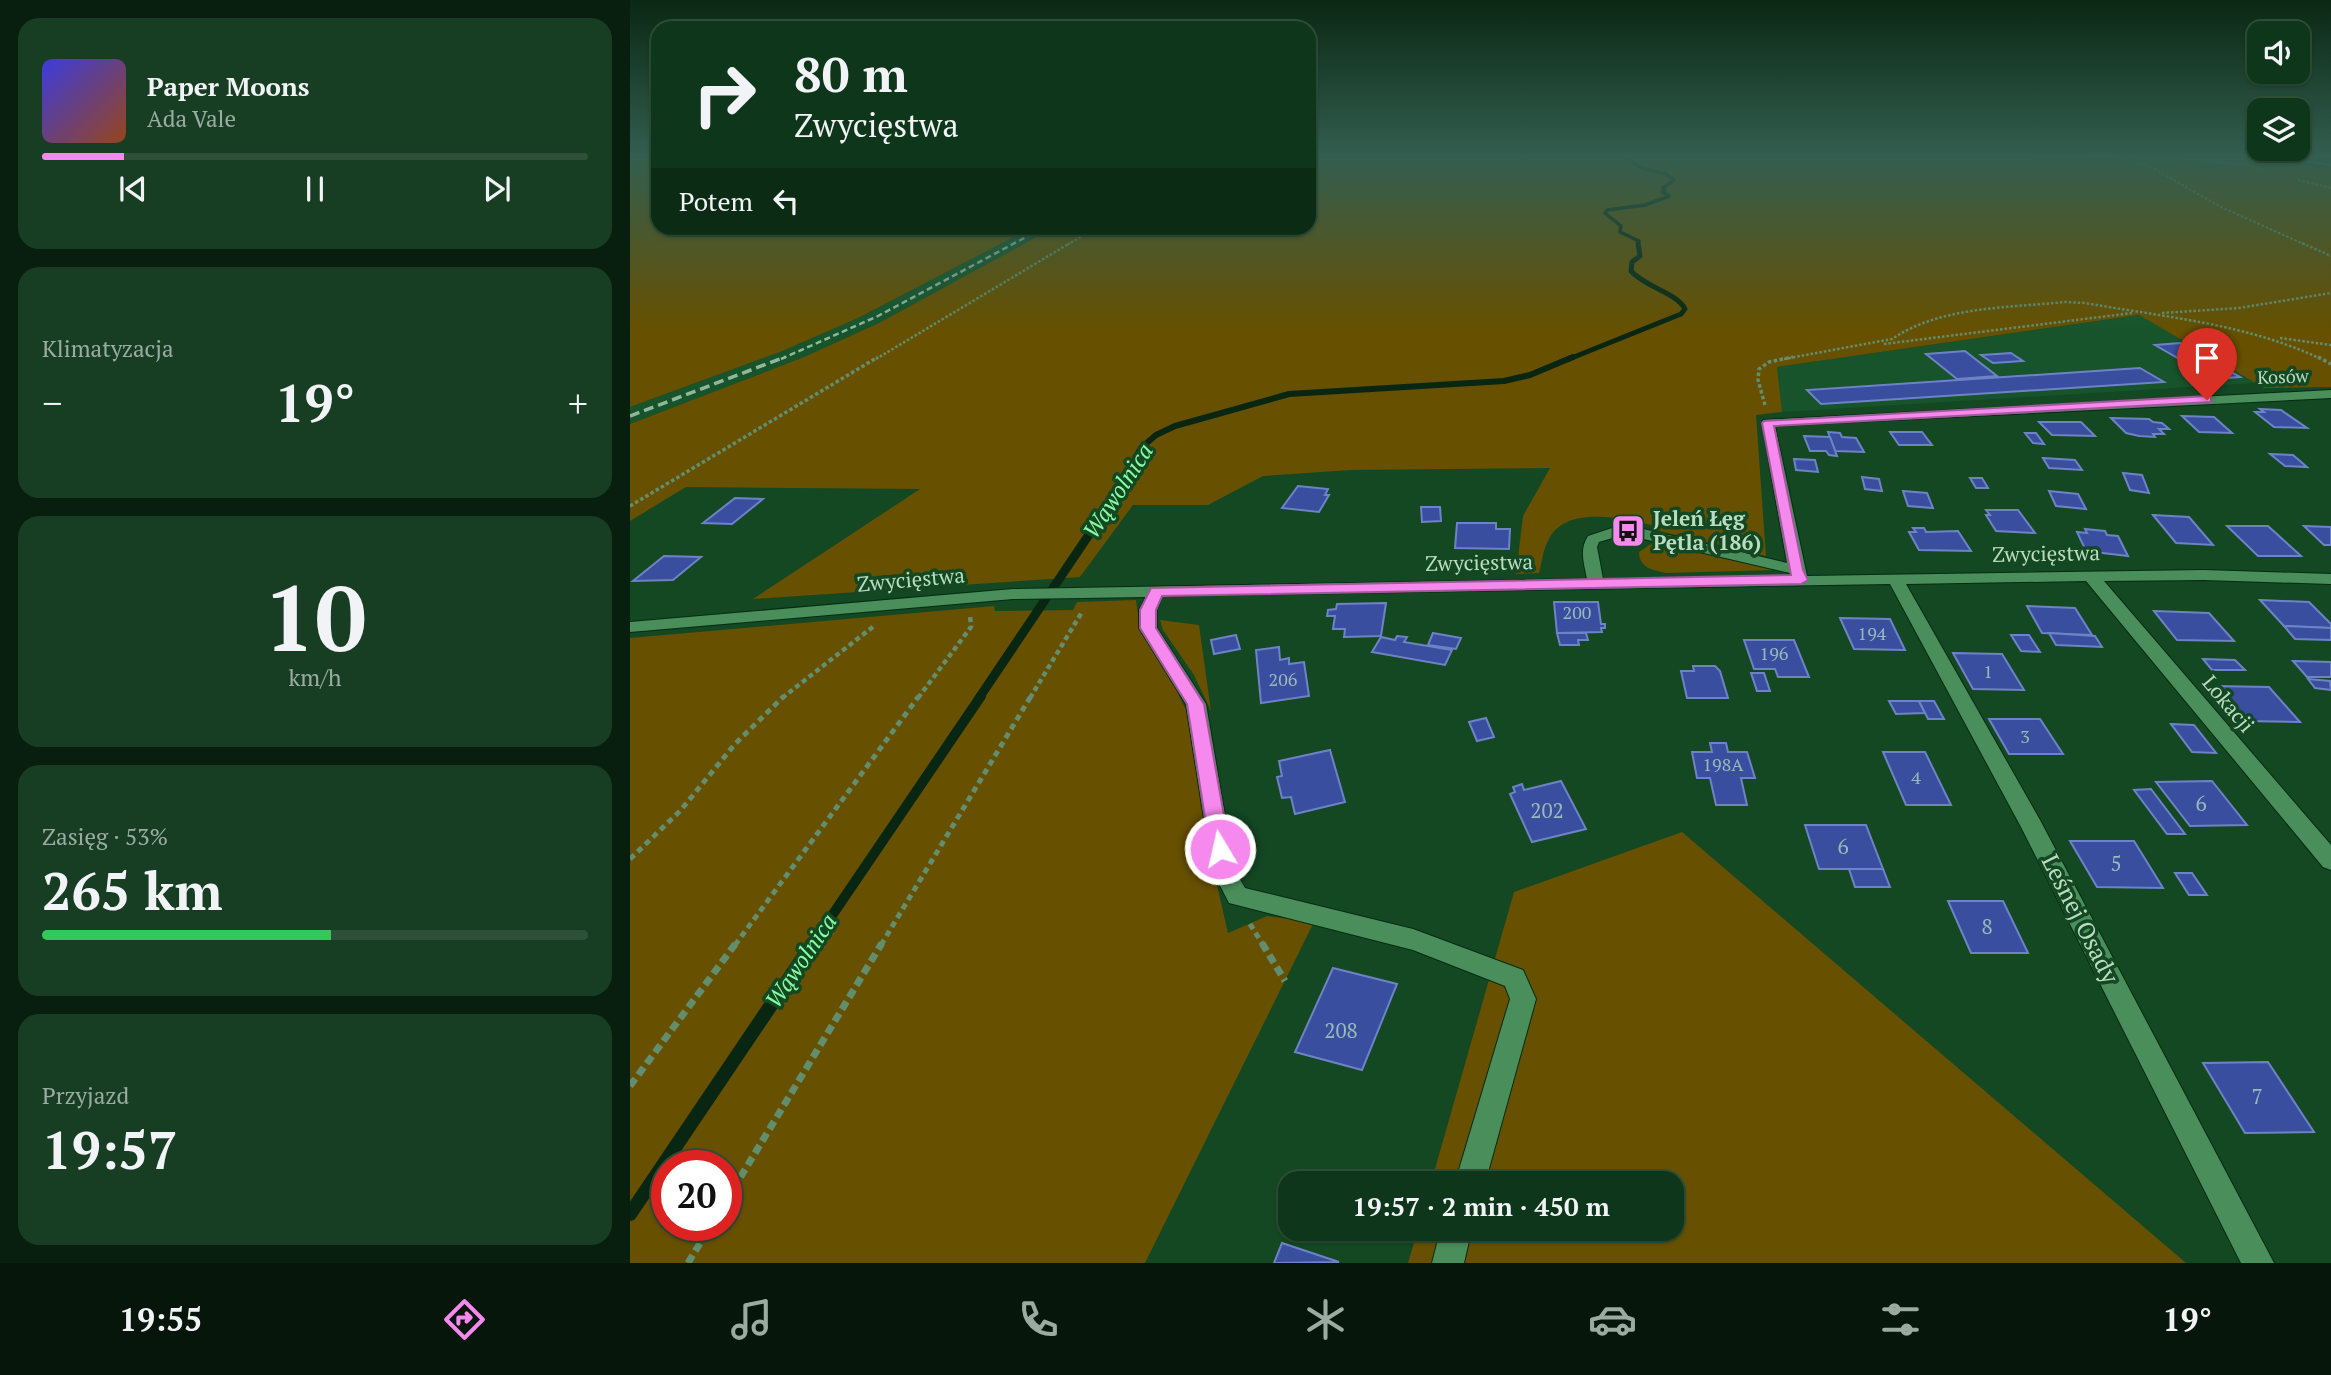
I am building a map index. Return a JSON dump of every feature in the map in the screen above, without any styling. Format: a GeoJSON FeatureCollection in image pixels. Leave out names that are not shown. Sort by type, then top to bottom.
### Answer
{"type":"FeatureCollection","features":[{"type":"Feature","properties":{"kind":"street","name":"Kosów"},"geometry":{"type":"LineString","coordinates":[[1768,423],[2331,394]]}},
{"type":"Feature","properties":{"kind":"street"},"geometry":{"type":"LineString","coordinates":[[1597,584],[1589,547],[1593,539],[1618,531],[1635,532],[1798,575],[1768,423]]}},
{"type":"Feature","properties":{"kind":"street","name":"Zwycięstwa"},"geometry":{"type":"LineString","coordinates":[[630,627],[1013,594],[1597,584],[1798,575],[1895,579],[2204,575],[2331,579]]}},
{"type":"Feature","properties":{"kind":"street","name":"Lokacji"},"geometry":{"type":"LineString","coordinates":[[2091,576],[2331,861]]}},
{"type":"Feature","properties":{"kind":"street","name":"Leśnej Osady"},"geometry":{"type":"LineString","coordinates":[[1895,579],[2032,826],[2258,1263]]}},
{"type":"Feature","properties":{"kind":"street"},"geometry":{"type":"LineString","coordinates":[[1156,592],[1148,610],[1148,628],[1196,704],[1223,870],[1237,896],[1356,922],[1482,963],[1514,978],[1523,999],[1474,1171]]}},
{"type":"Feature","properties":{"kind":"street"},"geometry":{"type":"LineString","coordinates":[[1448,1263],[1454,1241]]}},
{"type":"Feature","properties":{"kind":"path"},"geometry":{"type":"LineString","coordinates":[[2238,214],[2331,256]]}},
{"type":"Feature","properties":{"kind":"path"},"geometry":{"type":"LineString","coordinates":[[630,506],[1083,235]]}},
{"type":"Feature","properties":{"kind":"path"},"geometry":{"type":"LineString","coordinates":[[2154,314],[2239,308],[2331,293]]}},
{"type":"Feature","properties":{"kind":"path"},"geometry":{"type":"LineString","coordinates":[[1869,346],[1892,340],[1931,319],[1965,312],[2065,302],[2154,314],[2331,345]]}},
{"type":"Feature","properties":{"kind":"path"},"geometry":{"type":"LineString","coordinates":[[1768,423],[1758,380],[1759,369],[1769,362],[1869,346],[2139,312]]}},
{"type":"Feature","properties":{"kind":"path"},"geometry":{"type":"LineString","coordinates":[[2253,333],[2296,347],[2331,364]]}},
{"type":"Feature","properties":{"kind":"path"},"geometry":{"type":"LineString","coordinates":[[742,1175],[1075,622],[1100,593]]}},
{"type":"Feature","properties":{"kind":"path"},"geometry":{"type":"LineString","coordinates":[[630,1086],[971,627],[969,597]]}},
{"type":"Feature","properties":{"kind":"path"},"geometry":{"type":"LineString","coordinates":[[630,859],[680,811],[735,744],[782,698],[905,604]]}},
{"type":"Feature","properties":{"kind":"path"},"geometry":{"type":"LineString","coordinates":[[1246,917],[1285,981]]}},
{"type":"Feature","properties":{"kind":"path"},"geometry":{"type":"LineString","coordinates":[[688,1263],[701,1241]]}},
{"type":"Feature","properties":{"kind":"shaded area"},"geometry":{"type":"Polygon","coordinates":[[[630,214],[651,214],[651,235],[1018,235],[858,318],[780,352],[630,407],[630,214]]]}},
{"type":"Feature","properties":{"kind":"shaded area"},"geometry":{"type":"Polygon","coordinates":[[[1316,214],[2331,214],[2331,387],[2264,388],[2139,315],[1777,367],[1782,412],[1756,415],[1766,556],[1658,531],[1660,527],[1632,521],[1583,518],[1568,521],[1556,529],[1546,545],[1539,573],[1516,574],[1523,516],[1550,468],[1351,470],[1263,476],[1208,505],[1133,505],[1080,577],[753,599],[920,489],[686,487],[630,521],[630,424],[804,357],[879,323],[1040,235],[1316,235],[1316,214]]]}},
{"type":"Feature","properties":{"kind":"shaded area"},"geometry":{"type":"Polygon","coordinates":[[[1018,235],[1040,235],[879,323],[804,357],[630,424],[630,407],[780,352],[858,318],[1018,235]]]}},
{"type":"Feature","properties":{"kind":"shaded area"},"geometry":{"type":"Polygon","coordinates":[[[2140,315],[2255,383],[1782,412],[1777,367],[2140,315]]]}},
{"type":"Feature","properties":{"kind":"shaded area"},"geometry":{"type":"Polygon","coordinates":[[[1659,543],[1776,570],[1661,572],[1644,565],[1639,552],[1651,544],[1659,543]]]}},
{"type":"Feature","properties":{"kind":"shaded area"},"geometry":{"type":"Polygon","coordinates":[[[1136,600],[1140,629],[1169,675],[1186,710],[1216,881],[1228,933],[1267,916],[1314,922],[1145,1263],[630,1263],[630,638],[994,606],[995,611],[1073,610],[1077,602],[1136,600]]]}},
{"type":"Feature","properties":{"kind":"shaded area"},"geometry":{"type":"Polygon","coordinates":[[[1160,620],[1199,625],[1211,711],[1194,675],[1163,630],[1160,620]]]}},
{"type":"Feature","properties":{"kind":"shaded area"},"geometry":{"type":"Polygon","coordinates":[[[1682,832],[2186,1263],[1408,1263],[1414,1241],[1684,1241],[1684,1171],[1434,1171],[1514,892],[1682,832]]]}},
{"type":"Feature","properties":{"kind":"building"},"geometry":{"type":"Polygon","coordinates":[[[2180,343],[2240,377],[2214,379],[2155,345],[2180,343]]]}},
{"type":"Feature","properties":{"kind":"building"},"geometry":{"type":"Polygon","coordinates":[[[1965,351],[1997,376],[1957,379],[1926,354],[1965,351]]]}},
{"type":"Feature","properties":{"kind":"building"},"geometry":{"type":"Polygon","coordinates":[[[2011,353],[2023,361],[1993,363],[1981,355],[2011,353]]]}},
{"type":"Feature","properties":{"kind":"building"},"geometry":{"type":"Polygon","coordinates":[[[2140,368],[2164,382],[1821,404],[1807,390],[2140,368]]]}},
{"type":"Feature","properties":{"kind":"building"},"geometry":{"type":"Polygon","coordinates":[[[2260,409],[2281,410],[2307,428],[2274,427],[2255,412],[2264,412],[2260,409]]]}},
{"type":"Feature","properties":{"kind":"building"},"geometry":{"type":"Polygon","coordinates":[[[2182,416],[2214,417],[2232,433],[2199,432],[2182,416]]]}},
{"type":"Feature","properties":{"kind":"building"},"geometry":{"type":"Polygon","coordinates":[[[2111,418],[2149,419],[2162,423],[2169,429],[2159,429],[2164,434],[2153,434],[2155,437],[2139,436],[2126,433],[2111,418]]]}},
{"type":"Feature","properties":{"kind":"building"},"geometry":{"type":"Polygon","coordinates":[[[2039,422],[2081,422],[2095,436],[2052,435],[2039,422]]]}},
{"type":"Feature","properties":{"kind":"building"},"geometry":{"type":"Polygon","coordinates":[[[1828,432],[1856,438],[1864,452],[1835,451],[1828,432]]]}},
{"type":"Feature","properties":{"kind":"building"},"geometry":{"type":"Polygon","coordinates":[[[1890,432],[1922,432],[1932,445],[1899,445],[1890,432]]]}},
{"type":"Feature","properties":{"kind":"building"},"geometry":{"type":"Polygon","coordinates":[[[2025,433],[2036,433],[2044,444],[2033,443],[2025,433]]]}},
{"type":"Feature","properties":{"kind":"building"},"geometry":{"type":"Polygon","coordinates":[[[1804,436],[1830,437],[1837,456],[1829,455],[1826,451],[1810,451],[1804,436]]]}},
{"type":"Feature","properties":{"kind":"building"},"geometry":{"type":"Polygon","coordinates":[[[2270,454],[2293,455],[2307,467],[2285,466],[2270,454]]]}},
{"type":"Feature","properties":{"kind":"building"},"geometry":{"type":"Polygon","coordinates":[[[2043,458],[2075,460],[2082,470],[2049,468],[2043,458]]]}},
{"type":"Feature","properties":{"kind":"building"},"geometry":{"type":"Polygon","coordinates":[[[1794,459],[1815,460],[1818,472],[1796,470],[1794,459]]]}},
{"type":"Feature","properties":{"kind":"building"},"geometry":{"type":"Polygon","coordinates":[[[2123,473],[2142,475],[2149,493],[2130,490],[2123,473]]]}},
{"type":"Feature","properties":{"kind":"building"},"geometry":{"type":"Polygon","coordinates":[[[1862,477],[1879,479],[1882,491],[1865,489],[1862,477]]]}},
{"type":"Feature","properties":{"kind":"building"},"geometry":{"type":"Polygon","coordinates":[[[1970,478],[1982,478],[1988,488],[1976,488],[1970,478]]]}},
{"type":"Feature","properties":{"kind":"building"},"geometry":{"type":"Polygon","coordinates":[[[1298,486],[1328,489],[1325,495],[1329,495],[1319,512],[1282,508],[1298,486]]]}},
{"type":"Feature","properties":{"kind":"building"},"geometry":{"type":"Polygon","coordinates":[[[1903,491],[1927,493],[1933,508],[1908,506],[1903,491]]]}},
{"type":"Feature","properties":{"kind":"building"},"geometry":{"type":"Polygon","coordinates":[[[2049,491],[2078,494],[2086,509],[2056,506],[2049,491]]]}},
{"type":"Feature","properties":{"kind":"building"},"geometry":{"type":"Polygon","coordinates":[[[735,498],[763,499],[732,524],[703,523],[735,498]]]}},
{"type":"Feature","properties":{"kind":"building"},"geometry":{"type":"Polygon","coordinates":[[[1421,507],[1440,507],[1441,521],[1422,522],[1421,507]]]}},
{"type":"Feature","properties":{"kind":"building"},"geometry":{"type":"Polygon","coordinates":[[[1986,510],[2018,510],[2035,533],[1996,531],[1986,515],[1990,515],[1986,510]]]}},
{"type":"Feature","properties":{"kind":"building"},"geometry":{"type":"Polygon","coordinates":[[[2153,515],[2189,517],[2213,545],[2176,543],[2153,515]]]}},
{"type":"Feature","properties":{"kind":"building"},"geometry":{"type":"Polygon","coordinates":[[[1457,523],[1496,523],[1496,529],[1510,529],[1509,549],[1455,548],[1457,523]]]}},
{"type":"Feature","properties":{"kind":"building"},"geometry":{"type":"Polygon","coordinates":[[[2227,526],[2268,526],[2301,556],[2258,556],[2227,526]]]}},
{"type":"Feature","properties":{"kind":"building"},"geometry":{"type":"Polygon","coordinates":[[[2304,526],[2331,527],[2331,545],[2324,545],[2304,526]]]}},
{"type":"Feature","properties":{"kind":"building"},"geometry":{"type":"Polygon","coordinates":[[[1913,528],[1924,528],[1926,532],[1958,531],[1971,551],[1919,550],[1909,532],[1916,532],[1913,528]]]}},
{"type":"Feature","properties":{"kind":"building"},"geometry":{"type":"Polygon","coordinates":[[[2085,529],[2105,531],[2107,535],[2118,536],[2128,556],[2086,551],[2077,532],[2087,533],[2085,529]]]}},
{"type":"Feature","properties":{"kind":"building"},"geometry":{"type":"Polygon","coordinates":[[[664,556],[701,557],[673,580],[633,581],[664,556]]]}},
{"type":"Feature","properties":{"kind":"building"},"geometry":{"type":"Polygon","coordinates":[[[2260,600],[2309,602],[2331,624],[2331,628],[2284,626],[2260,600]]]}},
{"type":"Feature","properties":{"kind":"building"},"geometry":{"type":"Polygon","coordinates":[[[1554,602],[1598,602],[1601,624],[1605,624],[1605,628],[1601,628],[1602,632],[1557,633],[1554,602]]]}},
{"type":"Feature","properties":{"kind":"building"},"geometry":{"type":"Polygon","coordinates":[[[1386,603],[1381,636],[1344,637],[1345,629],[1333,629],[1335,616],[1327,616],[1328,610],[1336,609],[1337,604],[1386,603]]]}},
{"type":"Feature","properties":{"kind":"building"},"geometry":{"type":"Polygon","coordinates":[[[2027,606],[2075,608],[2092,635],[2042,633],[2027,606]]]}},
{"type":"Feature","properties":{"kind":"building"},"geometry":{"type":"Polygon","coordinates":[[[2154,611],[2209,613],[2234,641],[2177,640],[2154,611]]]}},
{"type":"Feature","properties":{"kind":"building"},"geometry":{"type":"Polygon","coordinates":[[[1840,618],[1890,619],[1905,650],[1854,649],[1840,618]]]}},
{"type":"Feature","properties":{"kind":"building"},"geometry":{"type":"Polygon","coordinates":[[[2284,626],[2331,628],[2331,640],[2295,639],[2284,626]]]}},
{"type":"Feature","properties":{"kind":"building"},"geometry":{"type":"Polygon","coordinates":[[[1433,633],[1461,638],[1456,649],[1428,645],[1433,633]]]}},
{"type":"Feature","properties":{"kind":"building"},"geometry":{"type":"Polygon","coordinates":[[[1557,633],[1586,633],[1588,640],[1578,640],[1579,645],[1560,645],[1557,633]]]}},
{"type":"Feature","properties":{"kind":"building"},"geometry":{"type":"Polygon","coordinates":[[[2049,633],[2095,636],[2102,647],[2056,645],[2049,633]]]}},
{"type":"Feature","properties":{"kind":"building"},"geometry":{"type":"Polygon","coordinates":[[[1236,635],[1240,649],[1214,654],[1211,640],[1236,635]]]}},
{"type":"Feature","properties":{"kind":"building"},"geometry":{"type":"Polygon","coordinates":[[[2011,635],[2029,635],[2040,652],[2021,651],[2011,635]]]}},
{"type":"Feature","properties":{"kind":"building"},"geometry":{"type":"Polygon","coordinates":[[[1397,636],[1407,637],[1404,642],[1452,650],[1445,665],[1372,652],[1381,637],[1395,640],[1397,636]]]}},
{"type":"Feature","properties":{"kind":"building"},"geometry":{"type":"Polygon","coordinates":[[[1744,640],[1794,640],[1809,677],[1778,677],[1775,669],[1754,669],[1744,640]]]}},
{"type":"Feature","properties":{"kind":"building"},"geometry":{"type":"Polygon","coordinates":[[[1279,647],[1280,660],[1289,658],[1289,664],[1304,662],[1309,696],[1261,703],[1256,650],[1279,647]]]}},
{"type":"Feature","properties":{"kind":"building"},"geometry":{"type":"Polygon","coordinates":[[[1953,653],[2002,654],[2024,690],[1973,689],[1953,653]]]}},
{"type":"Feature","properties":{"kind":"building"},"geometry":{"type":"Polygon","coordinates":[[[2203,659],[2235,660],[2245,670],[2212,670],[2203,659]]]}},
{"type":"Feature","properties":{"kind":"building"},"geometry":{"type":"Polygon","coordinates":[[[2293,661],[2331,662],[2331,677],[2307,677],[2293,661]]]}},
{"type":"Feature","properties":{"kind":"building"},"geometry":{"type":"Polygon","coordinates":[[[1693,666],[1715,666],[1720,671],[1728,698],[1687,698],[1681,671],[1694,671],[1693,666]]]}},
{"type":"Feature","properties":{"kind":"building"},"geometry":{"type":"Polygon","coordinates":[[[1751,673],[1764,673],[1770,691],[1757,691],[1751,673]]]}},
{"type":"Feature","properties":{"kind":"building"},"geometry":{"type":"Polygon","coordinates":[[[2308,679],[2330,681],[2331,690],[2315,688],[2308,679]]]}},
{"type":"Feature","properties":{"kind":"building"},"geometry":{"type":"Polygon","coordinates":[[[2215,686],[2269,687],[2300,722],[2244,721],[2215,686]]]}},
{"type":"Feature","properties":{"kind":"building"},"geometry":{"type":"Polygon","coordinates":[[[1889,701],[1919,701],[1925,713],[1896,714],[1889,701]]]}},
{"type":"Feature","properties":{"kind":"building"},"geometry":{"type":"Polygon","coordinates":[[[1919,701],[1934,701],[1944,719],[1928,719],[1919,701]]]}},
{"type":"Feature","properties":{"kind":"building"},"geometry":{"type":"Polygon","coordinates":[[[1486,718],[1494,737],[1477,741],[1469,722],[1486,718]]]}},
{"type":"Feature","properties":{"kind":"building"},"geometry":{"type":"Polygon","coordinates":[[[1989,719],[2040,719],[2063,754],[2009,754],[1989,719]]]}},
{"type":"Feature","properties":{"kind":"building"},"geometry":{"type":"Polygon","coordinates":[[[2171,724],[2194,725],[2216,753],[2192,752],[2171,724]]]}},
{"type":"Feature","properties":{"kind":"building"},"geometry":{"type":"Polygon","coordinates":[[[1710,743],[1726,743],[1728,752],[1747,752],[1755,778],[1741,778],[1747,805],[1716,805],[1710,778],[1697,778],[1692,752],[1712,752],[1710,743]]]}},
{"type":"Feature","properties":{"kind":"building"},"geometry":{"type":"Polygon","coordinates":[[[1330,750],[1345,802],[1295,814],[1291,797],[1282,798],[1277,777],[1282,776],[1279,761],[1330,750]]]}},
{"type":"Feature","properties":{"kind":"building"},"geometry":{"type":"Polygon","coordinates":[[[1883,752],[1925,752],[1951,805],[1906,805],[1883,752]]]}},
{"type":"Feature","properties":{"kind":"building"},"geometry":{"type":"Polygon","coordinates":[[[1561,781],[1586,829],[1532,842],[1510,794],[1515,792],[1513,787],[1522,784],[1524,790],[1561,781]]]}},
{"type":"Feature","properties":{"kind":"building"},"geometry":{"type":"Polygon","coordinates":[[[2212,781],[2247,825],[2190,826],[2156,782],[2212,781]]]}},
{"type":"Feature","properties":{"kind":"building"},"geometry":{"type":"Polygon","coordinates":[[[2151,789],[2185,834],[2167,834],[2134,790],[2151,789]]]}},
{"type":"Feature","properties":{"kind":"building"},"geometry":{"type":"Polygon","coordinates":[[[1805,825],[1866,825],[1883,869],[1819,869],[1805,825]]]}},
{"type":"Feature","properties":{"kind":"building"},"geometry":{"type":"Polygon","coordinates":[[[2070,841],[2134,841],[2163,888],[2097,887],[2070,841]]]}},
{"type":"Feature","properties":{"kind":"building"},"geometry":{"type":"Polygon","coordinates":[[[1849,869],[1883,869],[1890,887],[1855,887],[1849,869]]]}},
{"type":"Feature","properties":{"kind":"building"},"geometry":{"type":"Polygon","coordinates":[[[2175,873],[2192,873],[2207,895],[2189,895],[2175,873]]]}},
{"type":"Feature","properties":{"kind":"building"},"geometry":{"type":"Polygon","coordinates":[[[1948,901],[2003,901],[2028,953],[1971,953],[1948,901]]]}},
{"type":"Feature","properties":{"kind":"building"},"geometry":{"type":"Polygon","coordinates":[[[1333,968],[1397,984],[1362,1070],[1295,1052],[1333,968]]]}},
{"type":"Feature","properties":{"kind":"building"},"geometry":{"type":"Polygon","coordinates":[[[2268,1062],[2314,1132],[2245,1133],[2203,1063],[2268,1062]]]}},
{"type":"Feature","properties":{"kind":"building"},"geometry":{"type":"Polygon","coordinates":[[[1282,1243],[1339,1262],[1274,1263],[1282,1243]]]}},
{"type":"Feature","properties":{"kind":"waterway","name":"Wąwolnica"},"geometry":{"type":"LineString","coordinates":[[1606,214],[1621,226],[1620,232],[1639,241],[1638,244]]}},
{"type":"Feature","properties":{"kind":"waterway","name":"Wąwolnica"},"geometry":{"type":"LineString","coordinates":[[1569,359],[1681,314],[1685,309],[1681,303],[1631,271],[1632,262],[1640,256],[1638,244]]}},
{"type":"Feature","properties":{"kind":"waterway","name":"Wąwolnica"},"geometry":{"type":"LineString","coordinates":[[1108,507],[1141,448],[1156,435],[1175,426],[1289,394],[1504,381],[1530,375],[1573,357]]}},
{"type":"Feature","properties":{"kind":"waterway","name":"Wąwolnica"},"geometry":{"type":"LineString","coordinates":[[979,698],[1109,505]]}},
{"type":"Feature","properties":{"kind":"waterway","name":"Wąwolnica"},"geometry":{"type":"LineString","coordinates":[[812,945],[981,696]]}},
{"type":"Feature","properties":{"kind":"waterway","name":"Wąwolnica"},"geometry":{"type":"LineString","coordinates":[[630,1214],[813,943]]}},
{"type":"Feature","properties":{"kind":"railway"},"geometry":{"type":"LineString","coordinates":[[781,359],[878,316],[1030,235]]}},
{"type":"Feature","properties":{"kind":"railway"},"geometry":{"type":"LineString","coordinates":[[630,416],[785,357]]}},
{"type":"Feature","properties":{"kind":"place","name":"Jeleń Łęg Pętla (186)"},"geometry":{"type":"Point","coordinates":[1628,531]}},
{"type":"Feature","properties":{"kind":"route"},"geometry":{"type":"LineString","coordinates":[[1220,849],[1196,704],[1148,628],[1148,610],[1156,592],[1801,580],[1796,570],[1768,423],[2207,400]]}}]}
